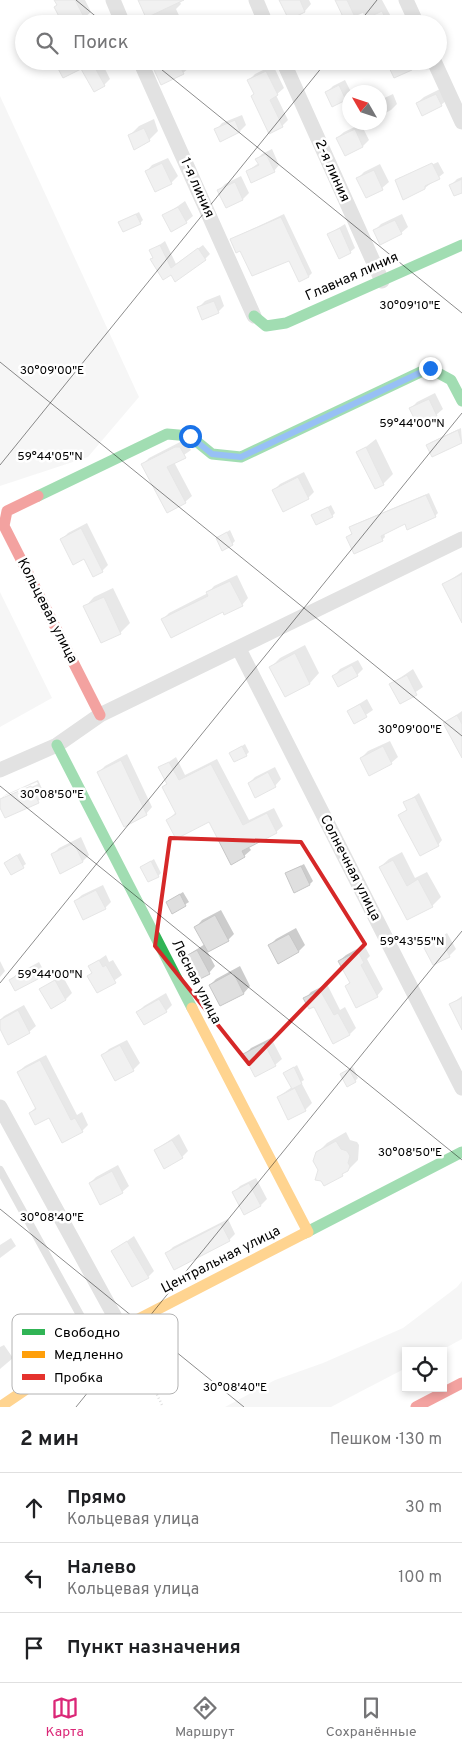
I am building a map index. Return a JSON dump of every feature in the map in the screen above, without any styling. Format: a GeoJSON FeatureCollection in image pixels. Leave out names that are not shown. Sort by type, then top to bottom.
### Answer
{"type":"FeatureCollection","features":[{"type":"Feature","properties":{"kind":"street"},"geometry":{"type":"LineString","coordinates":[[112,0],[119,15]]}},
{"type":"Feature","properties":{"kind":"street"},"geometry":{"type":"LineString","coordinates":[[256,0],[262,15]]}},
{"type":"Feature","properties":{"kind":"street"},"geometry":{"type":"LineString","coordinates":[[406,0],[413,15]]}},
{"type":"Feature","properties":{"kind":"street","name":"1-я линия"},"geometry":{"type":"LineString","coordinates":[[144,70],[254,316]]}},
{"type":"Feature","properties":{"kind":"street","name":"2-я линия"},"geometry":{"type":"LineString","coordinates":[[287,70],[382,281]]}},
{"type":"Feature","properties":{"kind":"street"},"geometry":{"type":"LineString","coordinates":[[438,70],[462,122]]}},
{"type":"Feature","properties":{"kind":"street","name":"Главная линия"},"geometry":{"type":"LineString","coordinates":[[254,316],[266,326],[286,323],[462,245]]}},
{"type":"Feature","properties":{"kind":"street","name":"Кольцевая улица"},"geometry":{"type":"LineString","coordinates":[[100,715],[4,526],[7,511],[166,434],[190,436],[212,454],[241,457],[430,368],[451,380],[462,401]]}},
{"type":"Feature","properties":{"kind":"street"},"geometry":{"type":"LineString","coordinates":[[0,770],[57,744],[100,715],[462,539]]}},
{"type":"Feature","properties":{"kind":"street","name":"Солнечная улица"},"geometry":{"type":"LineString","coordinates":[[238,649],[462,1088]]}},
{"type":"Feature","properties":{"kind":"street","name":"Лесная улица"},"geometry":{"type":"LineString","coordinates":[[57,744],[308,1232]]}},
{"type":"Feature","properties":{"kind":"street"},"geometry":{"type":"LineString","coordinates":[[0,1107],[113,1314]]}},
{"type":"Feature","properties":{"kind":"street","name":"Центральная улица"},"geometry":{"type":"LineString","coordinates":[[148,1314],[462,1152]]}},
{"type":"Feature","properties":{"kind":"street"},"geometry":{"type":"LineString","coordinates":[[416,1407],[462,1383]]}},
{"type":"Feature","properties":{"kind":"street","name":"Центральная улица"},"geometry":{"type":"LineString","coordinates":[[0,1407],[19,1394]]}},
{"type":"Feature","properties":{"kind":"lane"},"geometry":{"type":"LineString","coordinates":[[0,1170],[80,1314]]}},
{"type":"Feature","properties":{"kind":"path"},"geometry":{"type":"LineString","coordinates":[[157,1394],[163,1407]]}},
{"type":"Feature","properties":{"kind":"highlighted area"},"geometry":{"type":"Polygon","coordinates":[[[170,838],[301,842],[365,944],[249,1064],[155,946],[170,838]]]}},
{"type":"Feature","properties":{"kind":"shaded area"},"geometry":{"type":"Polygon","coordinates":[[[0,96],[139,397],[88,457],[0,486],[0,96]]]}},
{"type":"Feature","properties":{"kind":"shaded area"},"geometry":{"type":"Polygon","coordinates":[[[0,592],[52,698],[0,727],[0,592]]]}},
{"type":"Feature","properties":{"kind":"shaded area"},"geometry":{"type":"Polygon","coordinates":[[[462,1281],[462,1339],[447,1347],[402,1347],[402,1370],[331,1407],[225,1407],[275,1380],[323,1363],[403,1328],[457,1287],[462,1281]]]}},
{"type":"Feature","properties":{"kind":"building"},"geometry":{"type":"Polygon","coordinates":[[[54,0],[75,0],[83,15],[58,15],[54,7],[57,5],[54,0]]]}},
{"type":"Feature","properties":{"kind":"building"},"geometry":{"type":"Polygon","coordinates":[[[138,0],[184,0],[152,15],[145,15],[138,0]]]}},
{"type":"Feature","properties":{"kind":"building"},"geometry":{"type":"Polygon","coordinates":[[[279,0],[300,0],[305,12],[299,15],[286,15],[279,0]]]}},
{"type":"Feature","properties":{"kind":"building"},"geometry":{"type":"Polygon","coordinates":[[[335,0],[347,0],[354,15],[342,15],[335,0]]]}},
{"type":"Feature","properties":{"kind":"building"},"geometry":{"type":"Polygon","coordinates":[[[382,11],[384,15],[374,15],[382,11]]]}},
{"type":"Feature","properties":{"kind":"building"},"geometry":{"type":"Polygon","coordinates":[[[59,70],[79,70],[63,78],[59,70]]]}},
{"type":"Feature","properties":{"kind":"building"},"geometry":{"type":"Polygon","coordinates":[[[82,70],[96,70],[105,86],[94,92],[82,70]]]}},
{"type":"Feature","properties":{"kind":"building"},"geometry":{"type":"Polygon","coordinates":[[[154,70],[182,70],[184,74],[161,85],[154,70]]]}},
{"type":"Feature","properties":{"kind":"building"},"geometry":{"type":"Polygon","coordinates":[[[390,70],[412,70],[394,78],[390,70]]]}},
{"type":"Feature","properties":{"kind":"building"},"geometry":{"type":"Polygon","coordinates":[[[266,71],[278,95],[270,100],[283,127],[269,134],[251,96],[254,94],[247,80],[266,71]]]}},
{"type":"Feature","properties":{"kind":"building"},"geometry":{"type":"Polygon","coordinates":[[[339,85],[342,91],[342,102],[332,107],[325,92],[339,85]]]}},
{"type":"Feature","properties":{"kind":"building"},"geometry":{"type":"Polygon","coordinates":[[[436,94],[442,106],[422,116],[416,103],[436,94]]]}},
{"type":"Feature","properties":{"kind":"building"},"geometry":{"type":"Polygon","coordinates":[[[235,120],[240,132],[220,142],[214,129],[235,120]]]}},
{"type":"Feature","properties":{"kind":"building"},"geometry":{"type":"Polygon","coordinates":[[[144,128],[150,141],[134,150],[128,135],[144,128]]]}},
{"type":"Feature","properties":{"kind":"building"},"geometry":{"type":"Polygon","coordinates":[[[355,130],[363,147],[345,156],[336,138],[355,130]]]}},
{"type":"Feature","properties":{"kind":"building"},"geometry":{"type":"Polygon","coordinates":[[[266,154],[275,172],[251,183],[246,171],[259,165],[255,159],[266,154]]]}},
{"type":"Feature","properties":{"kind":"building"},"geometry":{"type":"Polygon","coordinates":[[[162,163],[172,184],[155,192],[145,171],[162,163]]]}},
{"type":"Feature","properties":{"kind":"building"},"geometry":{"type":"Polygon","coordinates":[[[432,163],[440,179],[403,200],[395,180],[432,163]]]}},
{"type":"Feature","properties":{"kind":"building"},"geometry":{"type":"Polygon","coordinates":[[[374,170],[383,190],[366,198],[356,178],[374,170]]]}},
{"type":"Feature","properties":{"kind":"building"},"geometry":{"type":"Polygon","coordinates":[[[462,179],[462,193],[454,196],[449,185],[462,179]]]}},
{"type":"Feature","properties":{"kind":"building"},"geometry":{"type":"Polygon","coordinates":[[[235,182],[243,200],[226,208],[217,190],[235,182]]]}},
{"type":"Feature","properties":{"kind":"building"},"geometry":{"type":"Polygon","coordinates":[[[178,207],[187,223],[171,232],[162,215],[178,207]]]}},
{"type":"Feature","properties":{"kind":"building"},"geometry":{"type":"Polygon","coordinates":[[[136,214],[141,224],[123,232],[118,222],[136,214]]]}},
{"type":"Feature","properties":{"kind":"building"},"geometry":{"type":"Polygon","coordinates":[[[281,217],[309,277],[299,282],[289,261],[252,276],[240,251],[236,253],[230,239],[281,217]]]}},
{"type":"Feature","properties":{"kind":"building"},"geometry":{"type":"Polygon","coordinates":[[[395,220],[402,234],[380,245],[373,230],[395,220]]]}},
{"type":"Feature","properties":{"kind":"building"},"geometry":{"type":"Polygon","coordinates":[[[340,228],[351,253],[339,259],[327,234],[340,228]]]}},
{"type":"Feature","properties":{"kind":"building"},"geometry":{"type":"Polygon","coordinates":[[[160,245],[171,268],[198,248],[206,260],[175,282],[171,275],[163,280],[150,259],[153,258],[149,250],[160,245]]]}},
{"type":"Feature","properties":{"kind":"building"},"geometry":{"type":"Polygon","coordinates":[[[214,301],[219,313],[202,320],[197,307],[214,301]]]}},
{"type":"Feature","properties":{"kind":"building"},"geometry":{"type":"Polygon","coordinates":[[[429,399],[437,416],[418,426],[409,408],[429,399]]]}},
{"type":"Feature","properties":{"kind":"building"},"geometry":{"type":"Polygon","coordinates":[[[458,430],[462,443],[432,457],[426,445],[458,430]]]}},
{"type":"Feature","properties":{"kind":"building"},"geometry":{"type":"Polygon","coordinates":[[[175,447],[180,447],[186,458],[167,467],[186,503],[167,513],[141,464],[175,447]]]}},
{"type":"Feature","properties":{"kind":"building"},"geometry":{"type":"Polygon","coordinates":[[[366,447],[384,485],[375,489],[356,452],[366,447]]]}},
{"type":"Feature","properties":{"kind":"building"},"geometry":{"type":"Polygon","coordinates":[[[298,477],[309,499],[283,512],[272,490],[298,477]]]}},
{"type":"Feature","properties":{"kind":"building"},"geometry":{"type":"Polygon","coordinates":[[[426,495],[436,517],[407,530],[405,524],[381,536],[383,541],[354,554],[346,537],[352,534],[349,527],[426,495]]]}},
{"type":"Feature","properties":{"kind":"building"},"geometry":{"type":"Polygon","coordinates":[[[328,507],[333,517],[316,525],[311,515],[328,507]]]}},
{"type":"Feature","properties":{"kind":"building"},"geometry":{"type":"Polygon","coordinates":[[[81,528],[103,572],[93,577],[84,559],[73,565],[60,539],[81,528]]]}},
{"type":"Feature","properties":{"kind":"building"},"geometry":{"type":"Polygon","coordinates":[[[227,532],[233,545],[222,551],[216,538],[227,532]]]}},
{"type":"Feature","properties":{"kind":"building"},"geometry":{"type":"Polygon","coordinates":[[[462,574],[462,623],[442,584],[462,574]]]}},
{"type":"Feature","properties":{"kind":"building"},"geometry":{"type":"Polygon","coordinates":[[[230,581],[243,606],[224,615],[223,612],[171,638],[161,619],[208,596],[206,592],[230,581]]]}},
{"type":"Feature","properties":{"kind":"building"},"geometry":{"type":"Polygon","coordinates":[[[104,597],[121,634],[101,643],[83,606],[104,597]]]}},
{"type":"Feature","properties":{"kind":"building"},"geometry":{"type":"Polygon","coordinates":[[[295,653],[310,684],[285,697],[269,667],[295,653]]]}},
{"type":"Feature","properties":{"kind":"building"},"geometry":{"type":"Polygon","coordinates":[[[352,665],[358,676],[338,687],[332,676],[352,665]]]}},
{"type":"Feature","properties":{"kind":"building"},"geometry":{"type":"Polygon","coordinates":[[[407,675],[417,695],[400,704],[389,684],[407,675]]]}},
{"type":"Feature","properties":{"kind":"building"},"geometry":{"type":"Polygon","coordinates":[[[360,704],[367,717],[354,724],[347,711],[360,704]]]}},
{"type":"Feature","properties":{"kind":"building"},"geometry":{"type":"Polygon","coordinates":[[[457,715],[462,724],[462,758],[443,723],[457,715]]]}},
{"type":"Feature","properties":{"kind":"building"},"geometry":{"type":"Polygon","coordinates":[[[242,746],[247,756],[234,762],[229,753],[242,746]]]}},
{"type":"Feature","properties":{"kind":"building"},"geometry":{"type":"Polygon","coordinates":[[[383,746],[392,764],[369,776],[360,758],[383,746]]]}},
{"type":"Feature","properties":{"kind":"building"},"geometry":{"type":"Polygon","coordinates":[[[121,760],[147,815],[124,827],[97,772],[121,760]]]}},
{"type":"Feature","properties":{"kind":"building"},"geometry":{"type":"Polygon","coordinates":[[[169,762],[179,780],[211,764],[243,825],[267,813],[277,833],[242,851],[245,857],[231,865],[209,822],[176,839],[166,820],[176,814],[162,787],[167,784],[158,767],[169,762]]]}},
{"type":"Feature","properties":{"kind":"building"},"geometry":{"type":"Polygon","coordinates":[[[268,772],[276,787],[255,798],[248,783],[268,772]]]}},
{"type":"Feature","properties":{"kind":"building"},"geometry":{"type":"Polygon","coordinates":[[[31,786],[39,803],[5,818],[0,808],[0,799],[31,786]]]}},
{"type":"Feature","properties":{"kind":"building"},"geometry":{"type":"Polygon","coordinates":[[[415,797],[439,846],[420,856],[398,815],[407,810],[403,802],[415,797]]]}},
{"type":"Feature","properties":{"kind":"building"},"geometry":{"type":"Polygon","coordinates":[[[74,843],[83,862],[60,874],[51,854],[74,843]]]}},
{"type":"Feature","properties":{"kind":"building"},"geometry":{"type":"Polygon","coordinates":[[[17,855],[24,868],[11,875],[4,863],[17,855]]]}},
{"type":"Feature","properties":{"kind":"building"},"geometry":{"type":"Polygon","coordinates":[[[393,860],[407,886],[418,879],[433,907],[407,920],[379,867],[393,860]]]}},
{"type":"Feature","properties":{"kind":"building"},"geometry":{"type":"Polygon","coordinates":[[[151,861],[159,877],[148,882],[140,867],[151,861]]]}},
{"type":"Feature","properties":{"kind":"building"},"geometry":{"type":"Polygon","coordinates":[[[301,866],[310,885],[294,893],[285,873],[301,866]]]}},
{"type":"Feature","properties":{"kind":"building"},"geometry":{"type":"Polygon","coordinates":[[[96,890],[106,909],[83,920],[74,901],[96,890]]]}},
{"type":"Feature","properties":{"kind":"building"},"geometry":{"type":"Polygon","coordinates":[[[180,894],[186,906],[172,914],[166,902],[180,894]]]}},
{"type":"Feature","properties":{"kind":"building"},"geometry":{"type":"Polygon","coordinates":[[[215,915],[229,941],[208,952],[194,927],[215,915]]]}},
{"type":"Feature","properties":{"kind":"building"},"geometry":{"type":"Polygon","coordinates":[[[289,934],[299,952],[278,964],[268,945],[289,934]]]}},
{"type":"Feature","properties":{"kind":"building"},"geometry":{"type":"Polygon","coordinates":[[[441,939],[450,957],[433,965],[424,948],[441,939]]]}},
{"type":"Feature","properties":{"kind":"building"},"geometry":{"type":"Polygon","coordinates":[[[197,950],[210,974],[194,982],[182,958],[197,950]]]}},
{"type":"Feature","properties":{"kind":"building"},"geometry":{"type":"Polygon","coordinates":[[[358,951],[364,963],[361,965],[378,997],[356,1008],[345,986],[350,983],[338,961],[358,951]]]}},
{"type":"Feature","properties":{"kind":"building"},"geometry":{"type":"Polygon","coordinates":[[[99,960],[103,967],[106,965],[116,983],[97,993],[87,976],[92,973],[88,966],[99,960]]]}},
{"type":"Feature","properties":{"kind":"building"},"geometry":{"type":"Polygon","coordinates":[[[32,967],[38,979],[15,991],[9,980],[32,967]]]}},
{"type":"Feature","properties":{"kind":"building"},"geometry":{"type":"Polygon","coordinates":[[[233,972],[244,994],[220,1006],[209,985],[233,972]]]}},
{"type":"Feature","properties":{"kind":"building"},"geometry":{"type":"Polygon","coordinates":[[[55,980],[66,1000],[51,1009],[39,989],[55,980]]]}},
{"type":"Feature","properties":{"kind":"building"},"geometry":{"type":"Polygon","coordinates":[[[320,990],[334,1015],[338,1013],[350,1035],[333,1044],[314,1007],[309,1009],[303,998],[320,990]]]}},
{"type":"Feature","properties":{"kind":"building"},"geometry":{"type":"Polygon","coordinates":[[[462,998],[462,1030],[449,1004],[462,998]]]}},
{"type":"Feature","properties":{"kind":"building"},"geometry":{"type":"Polygon","coordinates":[[[159,999],[167,1012],[144,1025],[136,1012],[159,999]]]}},
{"type":"Feature","properties":{"kind":"building"},"geometry":{"type":"Polygon","coordinates":[[[18,1010],[30,1033],[8,1045],[0,1029],[0,1020],[18,1010]]]}},
{"type":"Feature","properties":{"kind":"building"},"geometry":{"type":"Polygon","coordinates":[[[264,1043],[276,1066],[255,1077],[243,1054],[264,1043]]]}},
{"type":"Feature","properties":{"kind":"building"},"geometry":{"type":"Polygon","coordinates":[[[120,1045],[134,1071],[115,1081],[101,1055],[120,1045]]]}},
{"type":"Feature","properties":{"kind":"building"},"geometry":{"type":"Polygon","coordinates":[[[40,1060],[71,1120],[75,1118],[83,1132],[62,1143],[49,1118],[35,1125],[29,1113],[36,1109],[17,1072],[40,1060]]]}},
{"type":"Feature","properties":{"kind":"building"},"geometry":{"type":"Polygon","coordinates":[[[294,1067],[302,1084],[292,1089],[283,1073],[294,1067]]]}},
{"type":"Feature","properties":{"kind":"building"},"geometry":{"type":"Polygon","coordinates":[[[349,1069],[356,1082],[347,1087],[340,1074],[349,1069]]]}},
{"type":"Feature","properties":{"kind":"building"},"geometry":{"type":"Polygon","coordinates":[[[295,1088],[306,1111],[288,1120],[277,1097],[295,1088]]]}},
{"type":"Feature","properties":{"kind":"building"},"geometry":{"type":"Polygon","coordinates":[[[172,1140],[183,1158],[164,1169],[154,1150],[172,1140]]]}},
{"type":"Feature","properties":{"kind":"building"},"geometry":{"type":"Polygon","coordinates":[[[336,1141],[341,1149],[347,1151],[350,1156],[348,1163],[350,1166],[348,1171],[342,1174],[343,1176],[324,1186],[321,1181],[315,1180],[318,1170],[313,1161],[316,1152],[336,1141]]]}},
{"type":"Feature","properties":{"kind":"building"},"geometry":{"type":"Polygon","coordinates":[[[112,1171],[123,1193],[100,1205],[89,1183],[112,1171]]]}},
{"type":"Feature","properties":{"kind":"building"},"geometry":{"type":"Polygon","coordinates":[[[249,1183],[261,1206],[244,1215],[232,1192],[249,1183]]]}},
{"type":"Feature","properties":{"kind":"building"},"geometry":{"type":"Polygon","coordinates":[[[221,1224],[230,1241],[174,1270],[165,1253],[221,1224]]]}},
{"type":"Feature","properties":{"kind":"building"},"geometry":{"type":"Polygon","coordinates":[[[127,1241],[149,1278],[132,1287],[111,1251],[127,1241]]]}},
{"type":"Feature","properties":{"kind":"traffic: fast"},"geometry":{"type":"LineString","coordinates":[[254,316],[266,326],[286,323],[462,245]]}},
{"type":"Feature","properties":{"kind":"traffic: fast"},"geometry":{"type":"LineString","coordinates":[[38,496],[167,434],[190,436],[212,454],[241,457],[429,368],[451,380],[462,401]]}},
{"type":"Feature","properties":{"kind":"traffic: fast"},"geometry":{"type":"LineString","coordinates":[[57,745],[192,1008]]}},
{"type":"Feature","properties":{"kind":"traffic: fast"},"geometry":{"type":"LineString","coordinates":[[305,1233],[462,1152]]}},
{"type":"Feature","properties":{"kind":"traffic: slow"},"geometry":{"type":"LineString","coordinates":[[192,1008],[308,1232]]}},
{"type":"Feature","properties":{"kind":"traffic: slow"},"geometry":{"type":"LineString","coordinates":[[148,1314],[305,1233]]}},
{"type":"Feature","properties":{"kind":"traffic: slow"},"geometry":{"type":"LineString","coordinates":[[0,1407],[19,1394]]}},
{"type":"Feature","properties":{"kind":"traffic: jam"},"geometry":{"type":"LineString","coordinates":[[38,496],[7,511],[4,526],[100,715]]}},
{"type":"Feature","properties":{"kind":"traffic: jam"},"geometry":{"type":"LineString","coordinates":[[416,1407],[462,1383]]}},
{"type":"Feature","properties":{"kind":"route"},"geometry":{"type":"LineString","coordinates":[[190,436],[212,454],[241,457],[430,368]]}}]}
